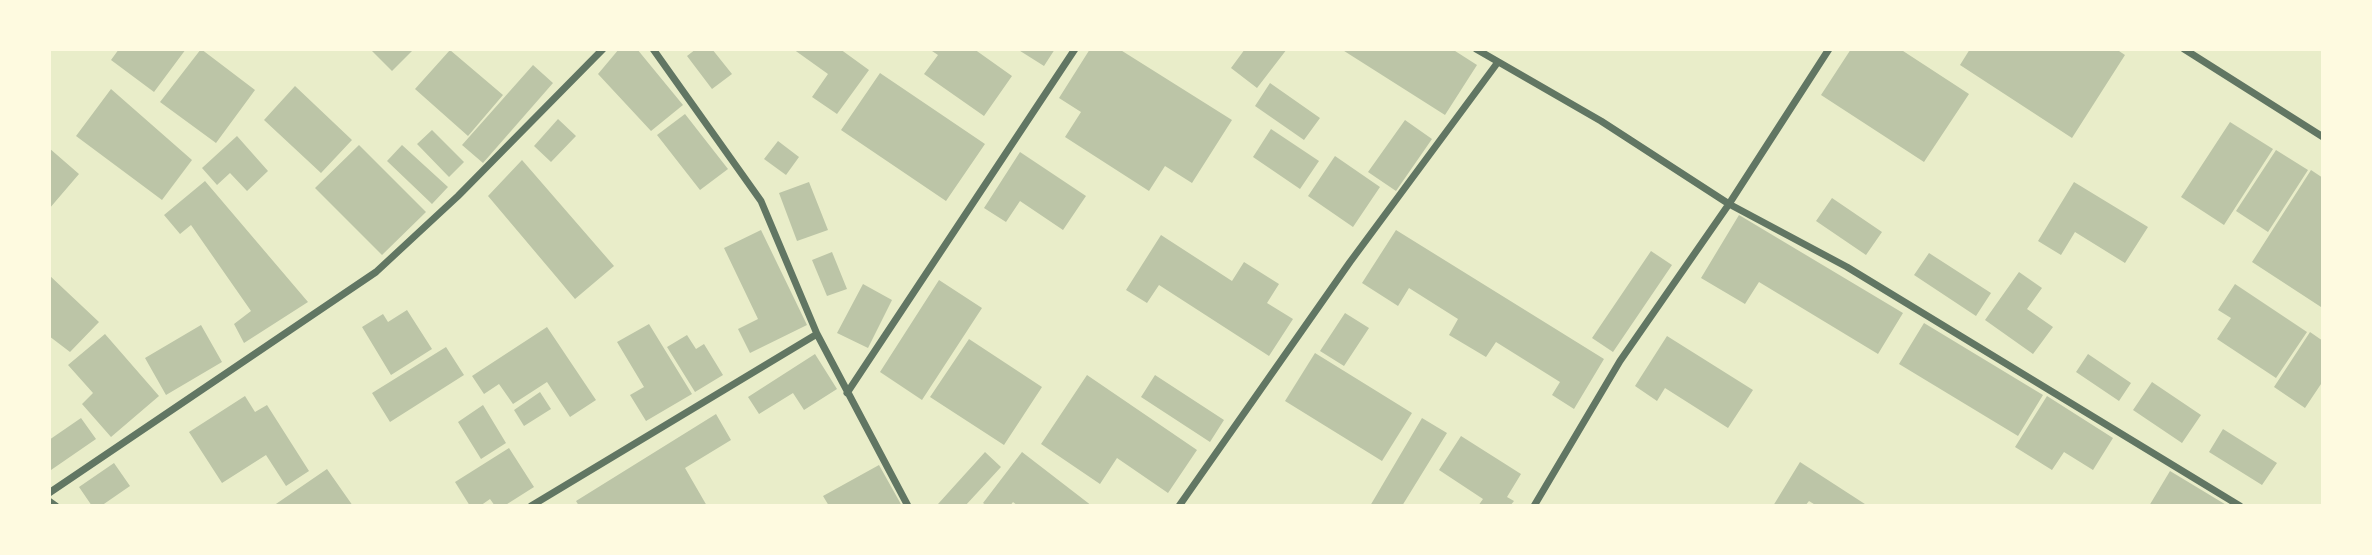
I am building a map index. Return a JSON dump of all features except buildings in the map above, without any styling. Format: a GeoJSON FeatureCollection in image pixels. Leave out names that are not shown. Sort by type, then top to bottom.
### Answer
{"type":"FeatureCollection","features":[{"type":"Feature","properties":{"kind":"street"},"geometry":{"type":"LineString","coordinates":[[49,493],[376,272],[458,196],[603,49]]}},
{"type":"Feature","properties":{"kind":"street"},"geometry":{"type":"LineString","coordinates":[[653,49],[761,201],[817,334],[908,506]]}},
{"type":"Feature","properties":{"kind":"street"},"geometry":{"type":"LineString","coordinates":[[661,57],[667,49]]}},
{"type":"Feature","properties":{"kind":"street"},"geometry":{"type":"LineString","coordinates":[[846,393],[1075,49]]}},
{"type":"Feature","properties":{"kind":"street"},"geometry":{"type":"LineString","coordinates":[[1476,49],[1601,121],[1729,204],[1847,267],[2240,506]]}},
{"type":"Feature","properties":{"kind":"street"},"geometry":{"type":"LineString","coordinates":[[1534,506],[1620,361],[1729,204],[1829,49]]}},
{"type":"Feature","properties":{"kind":"street"},"geometry":{"type":"LineString","coordinates":[[2184,49],[2323,137]]}},
{"type":"Feature","properties":{"kind":"street"},"geometry":{"type":"LineString","coordinates":[[1179,506],[1350,262],[1498,62]]}},
{"type":"Feature","properties":{"kind":"street"},"geometry":{"type":"LineString","coordinates":[[531,506],[817,334]]}},
{"type":"Feature","properties":{"kind":"street"},"geometry":{"type":"LineString","coordinates":[[49,501],[56,506]]}}]}
